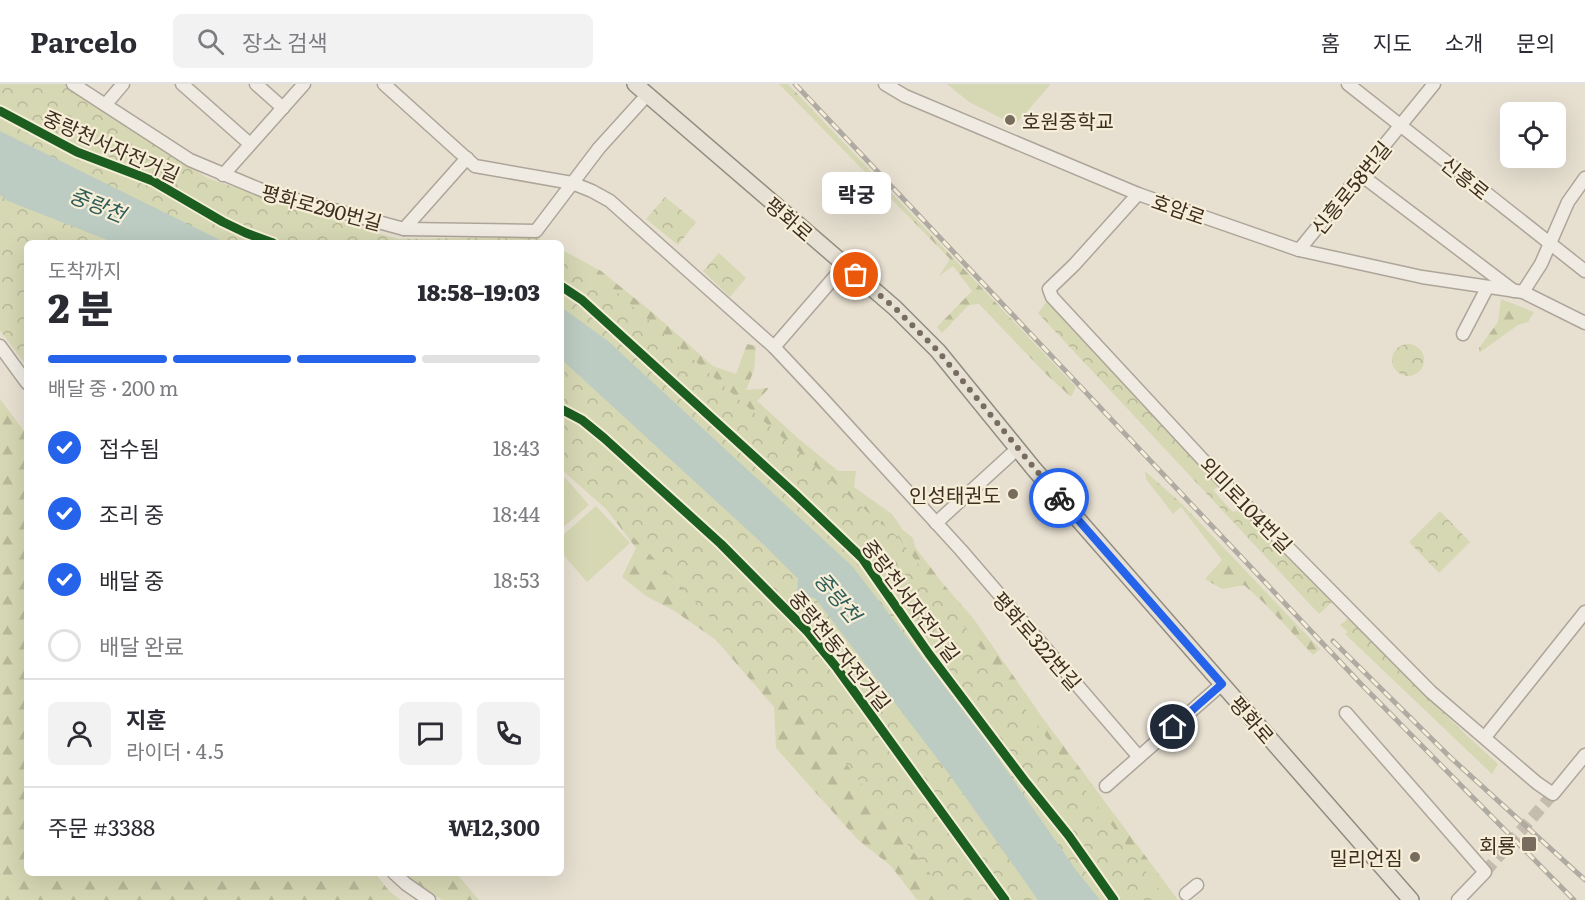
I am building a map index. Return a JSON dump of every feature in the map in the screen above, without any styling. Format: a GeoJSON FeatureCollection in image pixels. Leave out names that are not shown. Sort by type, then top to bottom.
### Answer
{"type":"FeatureCollection","features":[{"type":"Feature","properties":{"kind":"main road","name":"평화로"},"geometry":{"type":"LineString","coordinates":[[635,84],[895,308],[938,351],[1017,450],[1411,900]]}},
{"type":"Feature","properties":{"kind":"street","name":"평화로290번길"},"geometry":{"type":"LineString","coordinates":[[73,84],[190,160],[223,175],[264,191],[404,229],[536,231],[599,148],[647,95]]}},
{"type":"Feature","properties":{"kind":"street"},"geometry":{"type":"LineString","coordinates":[[106,104],[123,84]]}},
{"type":"Feature","properties":{"kind":"street"},"geometry":{"type":"LineString","coordinates":[[182,84],[250,144]]}},
{"type":"Feature","properties":{"kind":"street"},"geometry":{"type":"LineString","coordinates":[[256,84],[283,108]]}},
{"type":"Feature","properties":{"kind":"street"},"geometry":{"type":"LineString","coordinates":[[223,175],[304,84]]}},
{"type":"Feature","properties":{"kind":"street","name":"평화로322번길"},"geometry":{"type":"LineString","coordinates":[[384,84],[475,166],[572,183],[610,201],[774,347],[936,523],[1139,757]]}},
{"type":"Feature","properties":{"kind":"street","name":"호암로"},"geometry":{"type":"LineString","coordinates":[[885,84],[905,96],[1138,194],[1299,250],[1422,277],[1519,292],[1585,323]]}},
{"type":"Feature","properties":{"kind":"street","name":"신흥로"},"geometry":{"type":"LineString","coordinates":[[1348,84],[1585,271]]}},
{"type":"Feature","properties":{"kind":"street","name":"신흥로58번길"},"geometry":{"type":"LineString","coordinates":[[1299,250],[1434,84]]}},
{"type":"Feature","properties":{"kind":"street"},"geometry":{"type":"LineString","coordinates":[[404,229],[467,158]]}},
{"type":"Feature","properties":{"kind":"street"},"geometry":{"type":"LineString","coordinates":[[1361,175],[1519,292],[1541,264],[1568,202],[1585,178]]}},
{"type":"Feature","properties":{"kind":"street","name":"외미로104번길"},"geometry":{"type":"LineString","coordinates":[[1138,194],[1074,266],[1049,289],[1052,297],[1231,489],[1431,692],[1537,783],[1553,794],[1585,754]]}},
{"type":"Feature","properties":{"kind":"street"},"geometry":{"type":"LineString","coordinates":[[774,347],[844,266]]}},
{"type":"Feature","properties":{"kind":"street"},"geometry":{"type":"LineString","coordinates":[[1463,334],[1487,288]]}},
{"type":"Feature","properties":{"kind":"street"},"geometry":{"type":"LineString","coordinates":[[0,346],[24,378]]}},
{"type":"Feature","properties":{"kind":"street"},"geometry":{"type":"LineString","coordinates":[[936,523],[1017,450]]}},
{"type":"Feature","properties":{"kind":"street"},"geometry":{"type":"LineString","coordinates":[[1485,737],[1585,612]]}},
{"type":"Feature","properties":{"kind":"street"},"geometry":{"type":"LineString","coordinates":[[1106,786],[1222,684]]}},
{"type":"Feature","properties":{"kind":"street"},"geometry":{"type":"LineString","coordinates":[[1347,713],[1485,872],[1458,900]]}},
{"type":"Feature","properties":{"kind":"street"},"geometry":{"type":"LineString","coordinates":[[397,876],[429,900]]}},
{"type":"Feature","properties":{"kind":"street"},"geometry":{"type":"LineString","coordinates":[[1186,894],[1197,885]]}},
{"type":"Feature","properties":{"kind":"green space"},"geometry":{"type":"Polygon","coordinates":[[[0,84],[66,84],[207,178],[371,232],[399,239],[538,237],[541,240],[24,240],[24,363],[0,330],[0,84]]]}},
{"type":"Feature","properties":{"kind":"green space"},"geometry":{"type":"Polygon","coordinates":[[[779,84],[788,84],[1076,387],[1071,397],[979,304],[969,305],[942,333],[937,327],[972,291],[953,266],[939,276],[950,259],[779,84]]]}},
{"type":"Feature","properties":{"kind":"green space"},"geometry":{"type":"Polygon","coordinates":[[[947,84],[1051,84],[1015,125],[969,102],[947,84]]]}},
{"type":"Feature","properties":{"kind":"green space"},"geometry":{"type":"Polygon","coordinates":[[[665,197],[696,222],[678,245],[646,219],[665,197]]]}},
{"type":"Feature","properties":{"kind":"green space"},"geometry":{"type":"Polygon","coordinates":[[[564,251],[601,271],[713,366],[736,374],[747,344],[756,346],[754,370],[746,390],[769,388],[757,401],[838,471],[856,471],[854,487],[892,514],[903,530],[913,538],[915,547],[973,618],[1042,717],[1178,900],[1160,900],[564,283],[564,251]]]}},
{"type":"Feature","properties":{"kind":"green space"},"geometry":{"type":"Polygon","coordinates":[[[719,253],[746,278],[730,297],[703,271],[719,253]]]}},
{"type":"Feature","properties":{"kind":"green space"},"geometry":{"type":"Polygon","coordinates":[[[564,259],[612,288],[899,538],[1167,900],[950,900],[832,745],[579,480],[564,472],[564,259]]]}},
{"type":"Feature","properties":{"kind":"green space"},"geometry":{"type":"Polygon","coordinates":[[[1501,299],[1534,312],[1528,322],[1518,325],[1479,353],[1479,348],[1498,322],[1501,299]]]}},
{"type":"Feature","properties":{"kind":"green space"},"geometry":{"type":"Polygon","coordinates":[[[1048,300],[1200,467],[1221,485],[1213,490],[1233,512],[1244,508],[1401,671],[1498,764],[1492,774],[1345,634],[1348,632],[1340,625],[1349,618],[1332,602],[1319,614],[1038,313],[1048,300]]]}},
{"type":"Feature","properties":{"kind":"green space"},"geometry":{"type":"Polygon","coordinates":[[[1408,344],[1419,349],[1424,360],[1419,371],[1408,376],[1397,371],[1392,360],[1397,349],[1408,344]]]}},
{"type":"Feature","properties":{"kind":"green space"},"geometry":{"type":"Polygon","coordinates":[[[0,399],[24,431],[24,876],[377,876],[389,891],[401,900],[0,900],[0,399]]]}},
{"type":"Feature","properties":{"kind":"green space"},"geometry":{"type":"Polygon","coordinates":[[[564,457],[994,900],[917,900],[891,866],[857,839],[776,748],[774,707],[716,640],[676,612],[646,596],[622,577],[636,548],[607,510],[564,472],[564,457]]]}},
{"type":"Feature","properties":{"kind":"green space"},"geometry":{"type":"Polygon","coordinates":[[[1145,471],[1182,504],[1320,649],[1313,655],[1244,585],[1222,589],[1205,579],[1222,560],[1181,507],[1173,514],[1146,479],[1145,471]]]}},
{"type":"Feature","properties":{"kind":"green space"},"geometry":{"type":"Polygon","coordinates":[[[564,476],[589,505],[564,526],[564,476]]]}},
{"type":"Feature","properties":{"kind":"green space"},"geometry":{"type":"Polygon","coordinates":[[[596,506],[630,543],[587,582],[564,555],[564,534],[596,506]]]}},
{"type":"Feature","properties":{"kind":"green space"},"geometry":{"type":"Polygon","coordinates":[[[1440,511],[1470,542],[1439,573],[1409,542],[1440,511]]]}},
{"type":"Feature","properties":{"kind":"green space"},"geometry":{"type":"Polygon","coordinates":[[[409,876],[459,876],[479,900],[442,900],[411,880],[409,876]]]}},
{"type":"Feature","properties":{"kind":"water","name":"중랑천"},"geometry":{"type":"Polygon","coordinates":[[[0,131],[220,240],[107,240],[8,201],[0,195],[0,131]]]}},
{"type":"Feature","properties":{"kind":"water","name":"중랑천"},"geometry":{"type":"Polygon","coordinates":[[[564,309],[608,341],[853,567],[984,738],[1076,870],[1100,900],[1038,900],[952,778],[815,598],[797,595],[798,579],[564,362],[564,309]]]}},
{"type":"Feature","properties":{"kind":"tunnel"},"geometry":{"type":"LineString","coordinates":[[1485,872],[1553,794]]}},
{"type":"Feature","properties":{"kind":"railway"},"geometry":{"type":"LineString","coordinates":[[795,84],[1361,684],[1574,900]]}},
{"type":"Feature","properties":{"kind":"railway"},"geometry":{"type":"LineString","coordinates":[[1333,641],[1450,757],[1585,880]]}},
{"type":"Feature","properties":{"kind":"cycle path","name":"중랑천서자전거길"},"geometry":{"type":"LineString","coordinates":[[0,111],[77,152],[153,181],[223,222],[265,240]]}},
{"type":"Feature","properties":{"kind":"cycle path","name":"중랑천서자전거길"},"geometry":{"type":"LineString","coordinates":[[564,288],[582,300],[862,558],[929,654],[1069,836],[1114,900]]}},
{"type":"Feature","properties":{"kind":"cycle path","name":"중랑천동자전거길"},"geometry":{"type":"LineString","coordinates":[[564,411],[582,420],[604,438],[721,544],[807,631],[837,668],[1005,900]]}},
{"type":"Feature","properties":{"kind":"way so far"},"geometry":{"type":"LineString","coordinates":[[856,275],[895,308],[938,351],[1017,450],[1059,498]]}},
{"type":"Feature","properties":{"kind":"place","name":"호원중학교"},"geometry":{"type":"Point","coordinates":[1010,120]}},
{"type":"Feature","properties":{"kind":"place","name":"락궁"},"geometry":{"type":"Point","coordinates":[856,275]}},
{"type":"Feature","properties":{"kind":"place","name":"인성태권도"},"geometry":{"type":"Point","coordinates":[1013,494]}},
{"type":"Feature","properties":{"kind":"place","name":"회룡"},"geometry":{"type":"Point","coordinates":[1529,844]}},
{"type":"Feature","properties":{"kind":"place","name":"밀리언짐"},"geometry":{"type":"Point","coordinates":[1415,857]}},
{"type":"Feature","properties":{"kind":"route"},"geometry":{"type":"LineString","coordinates":[[1059,498],[1222,684],[1173,727]]}}]}
